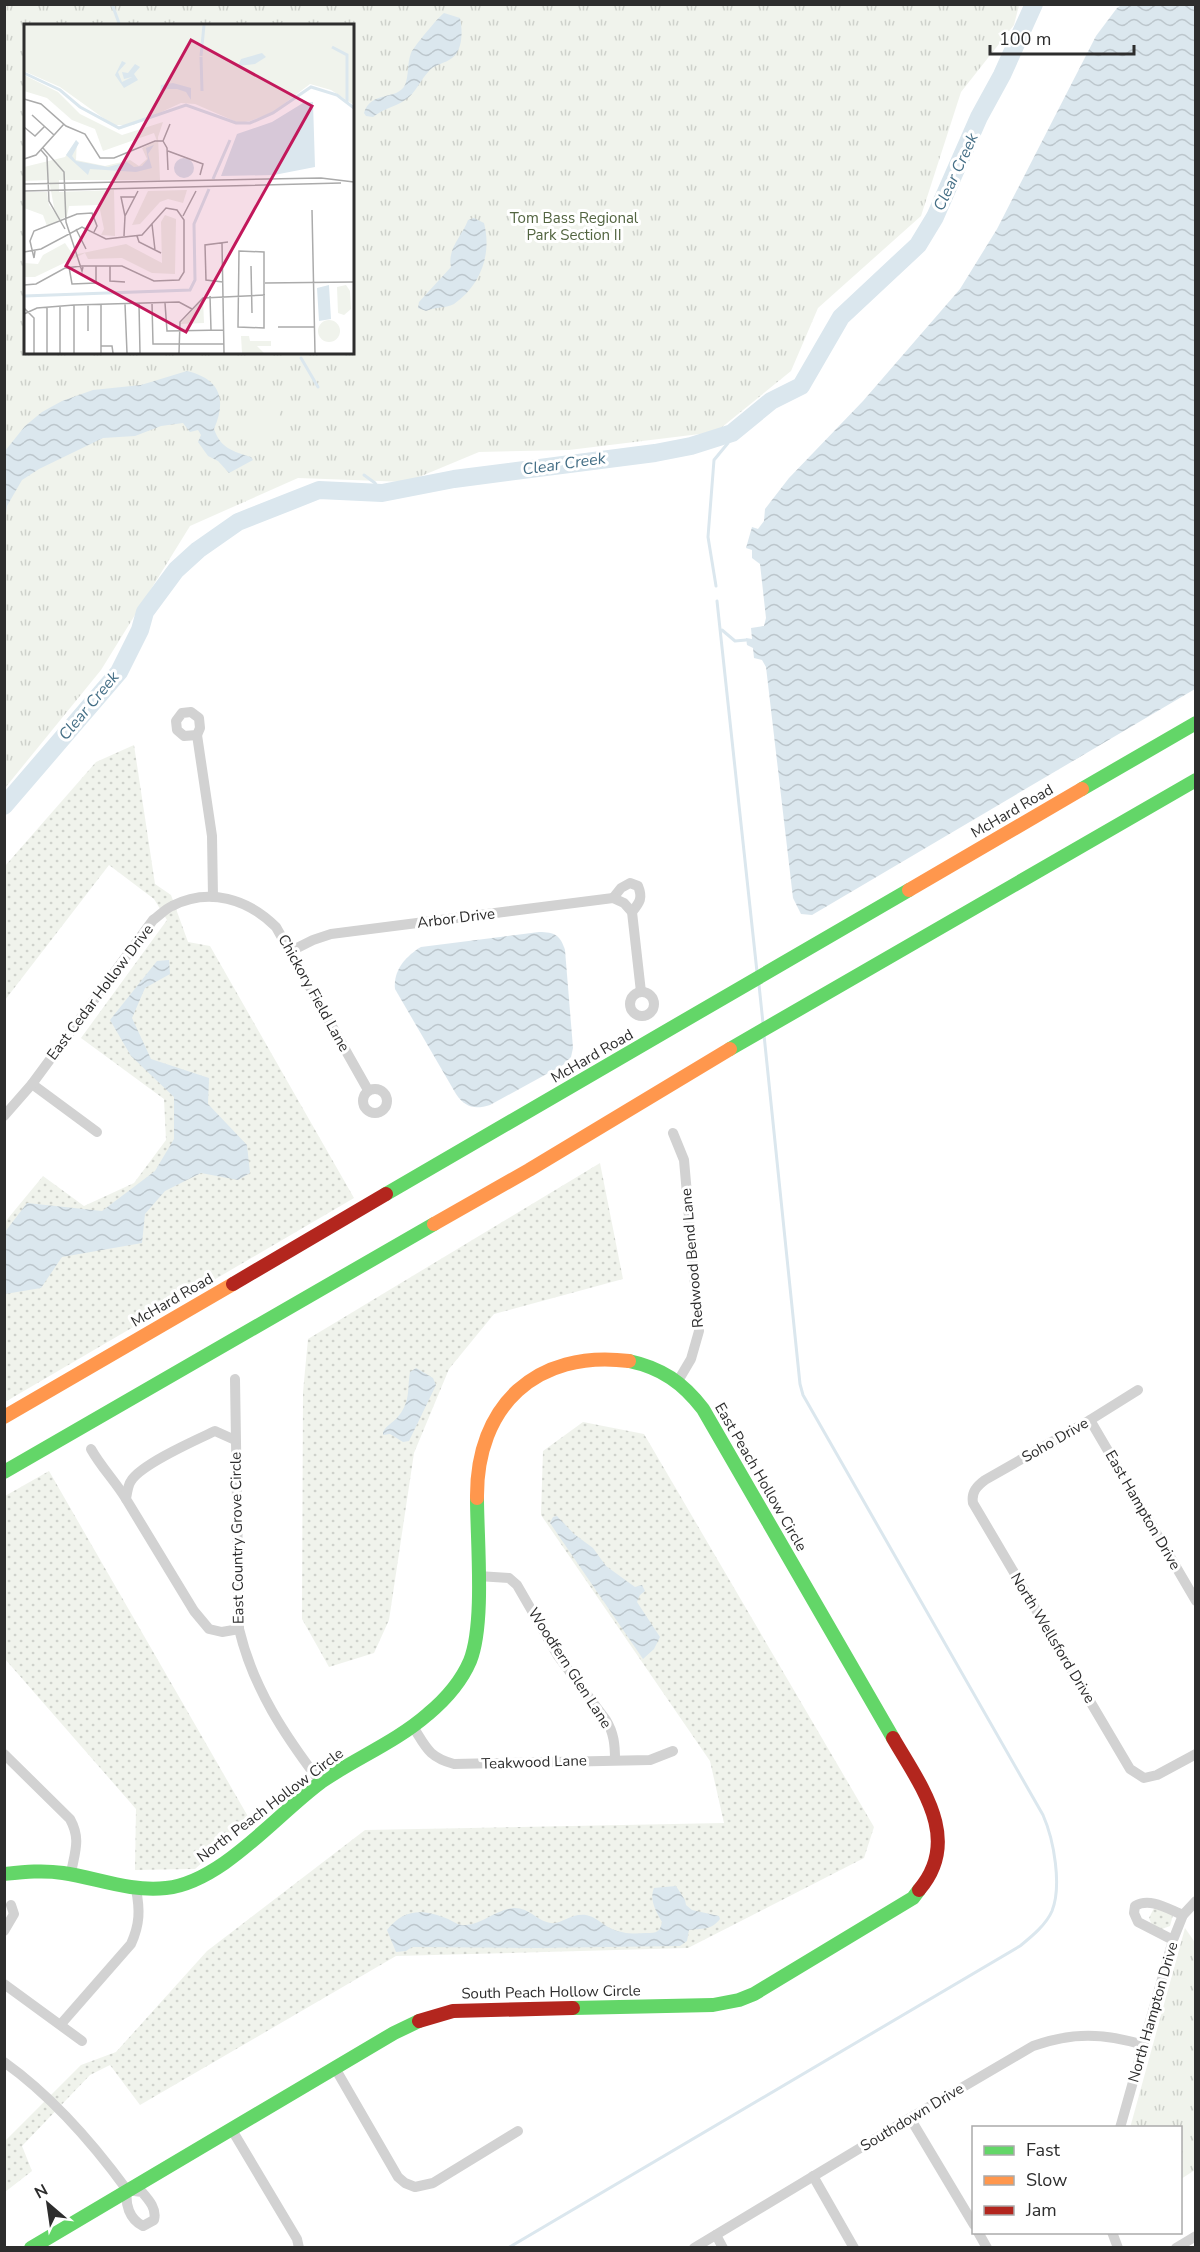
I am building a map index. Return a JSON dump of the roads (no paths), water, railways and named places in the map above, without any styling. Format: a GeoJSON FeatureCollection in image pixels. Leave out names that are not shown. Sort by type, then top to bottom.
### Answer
{"type":"FeatureCollection","features":[{"type":"Feature","properties":{"kind":"main road","name":"McHard Road"},"geometry":{"type":"LineString","coordinates":[[4,1417],[1196,723]]}},
{"type":"Feature","properties":{"kind":"main road"},"geometry":{"type":"LineString","coordinates":[[4,1472],[519,1176],[739,1044],[1196,780]]}},
{"type":"Feature","properties":{"kind":"main road","name":"East Peach Hollow Circle"},"geometry":{"type":"LineString","coordinates":[[478,1576],[479,1460],[496,1417],[516,1393],[530,1381],[559,1365],[596,1358],[613,1358],[638,1363],[678,1381],[703,1409],[711,1422],[930,1802],[938,1825],[939,1857]]}},
{"type":"Feature","properties":{"kind":"main road","name":"North Peach Hollow Circle"},"geometry":{"type":"LineString","coordinates":[[4,1874],[23,1870],[70,1873],[107,1884],[136,1889],[165,1888],[193,1882],[208,1875],[321,1783],[412,1725],[452,1693],[470,1660],[476,1636],[478,1576]]}},
{"type":"Feature","properties":{"kind":"main road","name":"South Peach Hollow Circle"},"geometry":{"type":"LineString","coordinates":[[31,2247],[408,2025],[453,2011],[695,2006],[725,2004],[739,2000],[766,1988],[902,1907],[924,1887],[939,1857]]}},
{"type":"Feature","properties":{"kind":"street"},"geometry":{"type":"LineString","coordinates":[[197,735],[212,837],[213,897]]}},
{"type":"Feature","properties":{"kind":"street"},"geometry":{"type":"LineString","coordinates":[[632,912],[641,901],[641,893],[638,886],[630,883],[621,888],[613,898],[624,903],[632,912],[641,992]]}},
{"type":"Feature","properties":{"kind":"street","name":"East Cedar Hollow Drive"},"geometry":{"type":"LineString","coordinates":[[4,1116],[32,1084],[153,920],[171,906],[203,895],[213,897]]}},
{"type":"Feature","properties":{"kind":"street","name":"Chickory Field Lane"},"geometry":{"type":"LineString","coordinates":[[213,897],[242,903],[265,916],[276,927],[368,1090]]}},
{"type":"Feature","properties":{"kind":"street","name":"Arbor Drive"},"geometry":{"type":"LineString","coordinates":[[291,951],[313,939],[331,934],[613,898]]}},
{"type":"Feature","properties":{"kind":"street"},"geometry":{"type":"LineString","coordinates":[[32,1084],[97,1132]]}},
{"type":"Feature","properties":{"kind":"street","name":"Redwood Bend Lane"},"geometry":{"type":"LineString","coordinates":[[674,1133],[684,1160],[699,1331],[691,1359],[678,1381]]}},
{"type":"Feature","properties":{"kind":"street","name":"East Country Grove Circle"},"geometry":{"type":"LineString","coordinates":[[235,1379],[239,1629],[249,1666],[267,1704],[301,1757],[321,1783]]}},
{"type":"Feature","properties":{"kind":"street","name":"Soho Drive"},"geometry":{"type":"LineString","coordinates":[[974,1491],[985,1480],[1138,1390]]}},
{"type":"Feature","properties":{"kind":"street","name":"East Hampton Drive"},"geometry":{"type":"LineString","coordinates":[[1090,1420],[1196,1601]]}},
{"type":"Feature","properties":{"kind":"street"},"geometry":{"type":"LineString","coordinates":[[126,1499],[131,1480],[175,1449],[216,1431],[235,1440]]}},
{"type":"Feature","properties":{"kind":"street"},"geometry":{"type":"LineString","coordinates":[[91,1449],[101,1466],[114,1479],[194,1611],[209,1629],[222,1632],[239,1629]]}},
{"type":"Feature","properties":{"kind":"street","name":"North Wellsford Drive"},"geometry":{"type":"LineString","coordinates":[[974,1491],[973,1503],[1130,1769],[1144,1778],[1157,1775],[1196,1754]]}},
{"type":"Feature","properties":{"kind":"street","name":"Woodfern Glen Lane"},"geometry":{"type":"LineString","coordinates":[[478,1576],[509,1578],[517,1585],[558,1656],[612,1730],[615,1760]]}},
{"type":"Feature","properties":{"kind":"street","name":"Teakwood Lane"},"geometry":{"type":"LineString","coordinates":[[412,1725],[428,1751],[438,1760],[454,1764],[650,1760],[673,1751]]}},
{"type":"Feature","properties":{"kind":"street"},"geometry":{"type":"LineString","coordinates":[[4,1754],[70,1819],[76,1831],[76,1846],[70,1873]]}},
{"type":"Feature","properties":{"kind":"street"},"geometry":{"type":"LineString","coordinates":[[61,2024],[131,1944],[140,1916],[136,1889]]}},
{"type":"Feature","properties":{"kind":"street","name":"North Hampton Drive"},"geometry":{"type":"LineString","coordinates":[[1120,2126],[1173,1940],[1183,1915],[1196,1901]]}},
{"type":"Feature","properties":{"kind":"street"},"geometry":{"type":"LineString","coordinates":[[1173,1940],[1138,1922],[1134,1913],[1136,1906],[1142,1902],[1149,1902],[1183,1915]]}},
{"type":"Feature","properties":{"kind":"street"},"geometry":{"type":"LineString","coordinates":[[4,1931],[14,1914],[12,1905]]}},
{"type":"Feature","properties":{"kind":"street"},"geometry":{"type":"LineString","coordinates":[[4,1984],[82,2041]]}},
{"type":"Feature","properties":{"kind":"street","name":"Southdown Drive"},"geometry":{"type":"LineString","coordinates":[[694,2247],[1017,2054],[1067,2036],[1097,2035],[1144,2045]]}},
{"type":"Feature","properties":{"kind":"street"},"geometry":{"type":"LineString","coordinates":[[4,2062],[42,2091],[94,2145],[127,2190]]}},
{"type":"Feature","properties":{"kind":"street"},"geometry":{"type":"LineString","coordinates":[[335,2068],[398,2177],[405,2184],[424,2187],[518,2131]]}},
{"type":"Feature","properties":{"kind":"street"},"geometry":{"type":"LineString","coordinates":[[910,2118],[972,2222]]}},
{"type":"Feature","properties":{"kind":"street"},"geometry":{"type":"LineString","coordinates":[[232,2130],[297,2239],[299,2247]]}},
{"type":"Feature","properties":{"kind":"street"},"geometry":{"type":"LineString","coordinates":[[813,2176],[854,2247]]}},
{"type":"Feature","properties":{"kind":"street"},"geometry":{"type":"LineString","coordinates":[[979,2234],[987,2247]]}},
{"type":"Feature","properties":{"kind":"street"},"geometry":{"type":"LineString","coordinates":[[716,2235],[723,2247]]}},
{"type":"Feature","properties":{"kind":"street"},"geometry":{"type":"LineString","coordinates":[[1176,2247],[1196,2236]]}},
{"type":"Feature","properties":{"kind":"water"},"geometry":{"type":"Polygon","coordinates":[[[1123,4],[1195,5],[1195,689],[812,915],[801,914],[793,898],[766,667],[762,660],[754,658],[753,648],[747,645],[746,638],[752,639],[751,628],[764,626],[766,618],[760,564],[752,558],[752,550],[746,548],[752,527],[758,529],[764,521],[765,509],[789,478],[863,401],[960,289],[997,229],[1096,36],[1117,8],[1123,4]]]}},
{"type":"Feature","properties":{"kind":"water"},"geometry":{"type":"Polygon","coordinates":[[[444,13],[460,18],[462,36],[454,57],[431,69],[405,100],[373,117],[366,116],[364,113],[372,101],[396,93],[405,85],[411,53],[444,13]]]}},
{"type":"Feature","properties":{"kind":"water"},"geometry":{"type":"Polygon","coordinates":[[[474,218],[484,223],[486,246],[482,268],[471,288],[454,304],[426,311],[418,308],[419,302],[451,267],[453,248],[468,220],[474,218]]]}},
{"type":"Feature","properties":{"kind":"water"},"geometry":{"type":"Polygon","coordinates":[[[187,371],[207,379],[218,392],[220,408],[214,429],[220,441],[228,448],[251,457],[253,460],[229,473],[218,461],[208,456],[198,442],[201,435],[198,430],[190,432],[183,423],[161,426],[135,436],[103,438],[39,469],[22,480],[7,506],[5,521],[5,451],[25,426],[42,412],[62,401],[93,390],[141,385],[187,371]]]}},
{"type":"Feature","properties":{"kind":"water"},"geometry":{"type":"Polygon","coordinates":[[[539,932],[556,935],[565,950],[573,1048],[571,1057],[563,1065],[490,1105],[470,1106],[456,1094],[395,989],[398,970],[410,955],[421,947],[539,932]]]}},
{"type":"Feature","properties":{"kind":"water"},"geometry":{"type":"Polygon","coordinates":[[[169,960],[170,974],[145,988],[132,1018],[151,1059],[209,1078],[208,1104],[247,1145],[250,1173],[238,1180],[201,1173],[165,1191],[145,1214],[142,1243],[62,1257],[41,1288],[5,1294],[5,1232],[27,1203],[102,1211],[155,1171],[174,1139],[174,1097],[131,1056],[110,1020],[157,961],[169,960]]]}},
{"type":"Feature","properties":{"kind":"water"},"geometry":{"type":"Polygon","coordinates":[[[416,1368],[433,1378],[436,1385],[409,1441],[403,1442],[390,1434],[383,1435],[383,1432],[405,1407],[410,1372],[416,1368]]]}},
{"type":"Feature","properties":{"kind":"water"},"geometry":{"type":"Polygon","coordinates":[[[557,1516],[574,1534],[593,1548],[606,1566],[635,1587],[642,1585],[645,1591],[637,1602],[660,1637],[654,1649],[643,1659],[550,1523],[553,1517],[557,1516]]]}},
{"type":"Feature","properties":{"kind":"water"},"geometry":{"type":"Polygon","coordinates":[[[676,1886],[686,1905],[692,1910],[719,1916],[720,1919],[709,1927],[689,1930],[687,1941],[680,1946],[412,1947],[406,1951],[396,1952],[387,1930],[407,1914],[431,1913],[463,1925],[478,1922],[501,1911],[519,1908],[551,1923],[586,1915],[619,1931],[653,1933],[659,1930],[662,1922],[653,1901],[654,1888],[676,1886]]]}},
{"type":"Feature","properties":{"kind":"waterway"},"geometry":{"type":"LineString","coordinates":[[112,4],[119,24]]}},
{"type":"Feature","properties":{"kind":"waterway","name":"Clear Creek"},"geometry":{"type":"LineString","coordinates":[[4,806],[119,672],[140,630],[145,612],[176,570],[198,550],[238,522],[319,490],[382,493],[454,479],[655,453],[691,446],[732,433],[771,401],[801,386],[841,317],[918,245],[935,217],[979,117],[1002,75],[1034,4]]}},
{"type":"Feature","properties":{"kind":"waterway"},"geometry":{"type":"LineString","coordinates":[[301,358],[318,387]]}},
{"type":"Feature","properties":{"kind":"waterway"},"geometry":{"type":"LineString","coordinates":[[716,586],[708,537],[714,460],[728,443],[732,433]]}},
{"type":"Feature","properties":{"kind":"waterway"},"geometry":{"type":"LineString","coordinates":[[364,475],[375,483],[382,493]]}},
{"type":"Feature","properties":{"kind":"waterway"},"geometry":{"type":"LineString","coordinates":[[717,601],[757,972]]}},
{"type":"Feature","properties":{"kind":"waterway"},"geometry":{"type":"LineString","coordinates":[[722,630],[735,641],[746,640]]}},
{"type":"Feature","properties":{"kind":"waterway"},"geometry":{"type":"LineString","coordinates":[[759,985],[763,1023]]}},
{"type":"Feature","properties":{"kind":"waterway"},"geometry":{"type":"LineString","coordinates":[[508,2248],[1020,1946],[1046,1921],[1055,1901],[1055,1863],[1043,1815],[803,1395],[764,1035]]}},
{"type":"Feature","properties":{"kind":"park label","name":"Tom Bass Regional Park Section II"},"geometry":{"type":"Point","coordinates":[574,226]}}]}
